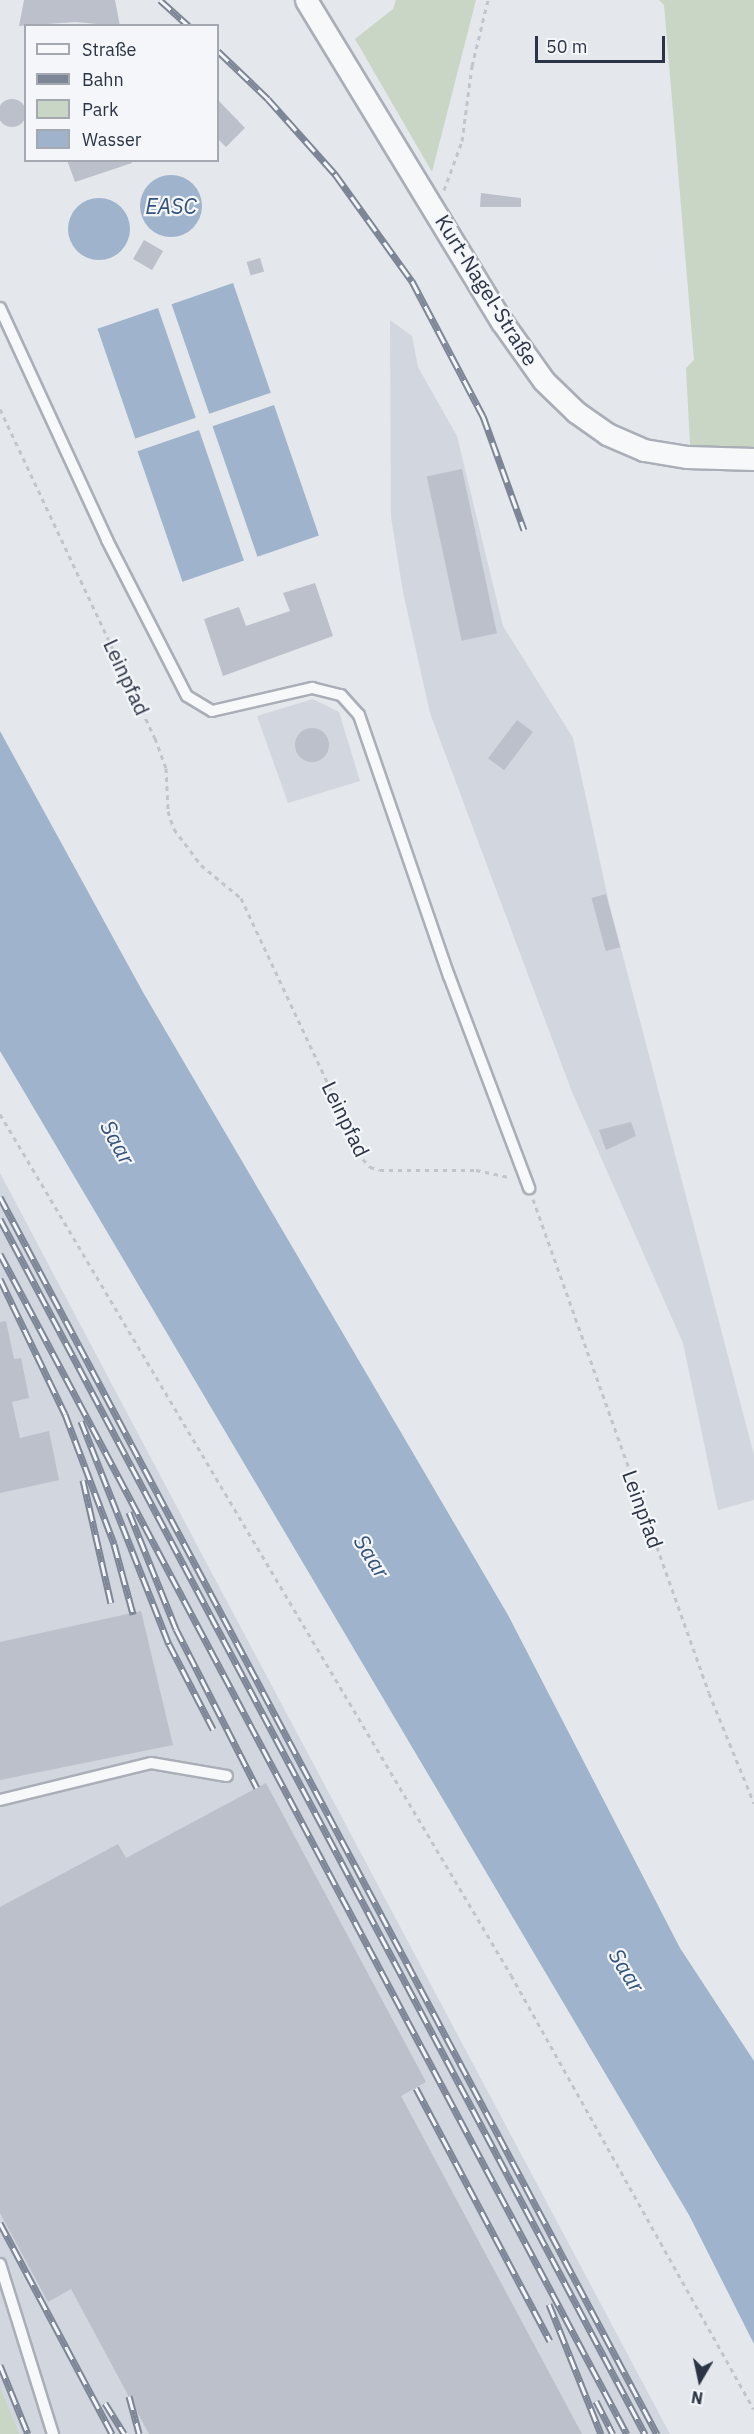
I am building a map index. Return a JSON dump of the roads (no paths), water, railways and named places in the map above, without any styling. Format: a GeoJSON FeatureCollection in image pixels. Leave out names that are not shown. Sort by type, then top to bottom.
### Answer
{"type":"FeatureCollection","features":[{"type":"Feature","properties":{"kind":"street","name":"Kurt-Nagel-Straße"},"geometry":{"type":"LineString","coordinates":[[306,0],[430,198],[502,322],[544,381],[576,412],[608,434],[644,450],[687,457],[754,459]]}},
{"type":"Feature","properties":{"kind":"lane"},"geometry":{"type":"LineString","coordinates":[[0,308],[107,540],[186,696],[212,711],[312,688],[341,695],[359,715],[449,976],[529,1188]]}},
{"type":"Feature","properties":{"kind":"lane"},"geometry":{"type":"LineString","coordinates":[[0,1800],[151,1763],[227,1776]]}},
{"type":"Feature","properties":{"kind":"lane"},"geometry":{"type":"LineString","coordinates":[[0,2265],[53,2434]]}},
{"type":"Feature","properties":{"kind":"water","name":"EASC"},"geometry":{"type":"Polygon","coordinates":[[[165,175],[177,175],[193,184],[200,194],[202,206],[200,218],[193,228],[177,237],[165,237],[154,232],[145,223],[140,212],[140,200],[145,189],[154,180],[165,175]]]}},
{"type":"Feature","properties":{"kind":"water","name":"EASC"},"geometry":{"type":"Polygon","coordinates":[[[99,198],[111,200],[121,207],[128,217],[130,229],[128,241],[121,251],[111,258],[99,260],[87,258],[77,251],[70,241],[68,229],[70,217],[77,207],[87,200],[99,198]]]}},
{"type":"Feature","properties":{"kind":"water"},"geometry":{"type":"Polygon","coordinates":[[[233,283],[271,393],[209,414],[172,304],[233,283]]]}},
{"type":"Feature","properties":{"kind":"water"},"geometry":{"type":"Polygon","coordinates":[[[158,308],[196,418],[135,439],[97,329],[158,308]]]}},
{"type":"Feature","properties":{"kind":"water"},"geometry":{"type":"Polygon","coordinates":[[[274,405],[319,535],[257,557],[213,426],[274,405]]]}},
{"type":"Feature","properties":{"kind":"water"},"geometry":{"type":"Polygon","coordinates":[[[199,430],[244,560],[182,582],[138,451],[199,430]]]}},
{"type":"Feature","properties":{"kind":"water","name":"Saar"},"geometry":{"type":"Polygon","coordinates":[[[0,731],[144,994],[508,1615],[680,1948],[754,2061],[754,2344],[689,2215],[0,1051],[0,731]]]}},
{"type":"Feature","properties":{"kind":"railway"},"geometry":{"type":"LineString","coordinates":[[160,0],[187,24]]}},
{"type":"Feature","properties":{"kind":"railway"},"geometry":{"type":"LineString","coordinates":[[219,52],[268,99],[335,174],[412,281],[483,416],[524,530]]}},
{"type":"Feature","properties":{"kind":"railway"},"geometry":{"type":"LineString","coordinates":[[0,1197],[657,2434]]}},
{"type":"Feature","properties":{"kind":"railway"},"geometry":{"type":"LineString","coordinates":[[0,1219],[645,2434]]}},
{"type":"Feature","properties":{"kind":"railway"},"geometry":{"type":"LineString","coordinates":[[0,1254],[627,2434]]}},
{"type":"Feature","properties":{"kind":"railway"},"geometry":{"type":"LineString","coordinates":[[0,1279],[65,1414],[114,1544],[133,1614]]}},
{"type":"Feature","properties":{"kind":"railway"},"geometry":{"type":"LineString","coordinates":[[81,1421],[169,1644],[213,1729]]}},
{"type":"Feature","properties":{"kind":"railway"},"geometry":{"type":"LineString","coordinates":[[83,1480],[111,1603]]}},
{"type":"Feature","properties":{"kind":"railway"},"geometry":{"type":"LineString","coordinates":[[129,1512],[176,1629],[257,1788]]}},
{"type":"Feature","properties":{"kind":"railway"},"geometry":{"type":"LineString","coordinates":[[416,2088],[550,2341]]}},
{"type":"Feature","properties":{"kind":"railway"},"geometry":{"type":"LineString","coordinates":[[0,2223],[112,2434]]}},
{"type":"Feature","properties":{"kind":"railway"},"geometry":{"type":"LineString","coordinates":[[549,2304],[601,2434]]}},
{"type":"Feature","properties":{"kind":"railway"},"geometry":{"type":"LineString","coordinates":[[0,2365],[28,2434]]}},
{"type":"Feature","properties":{"kind":"railway"},"geometry":{"type":"LineString","coordinates":[[129,2396],[139,2434]]}},
{"type":"Feature","properties":{"kind":"railway"},"geometry":{"type":"LineString","coordinates":[[596,2401],[613,2434]]}},
{"type":"Feature","properties":{"kind":"railway"},"geometry":{"type":"LineString","coordinates":[[105,2403],[124,2434]]}}]}
